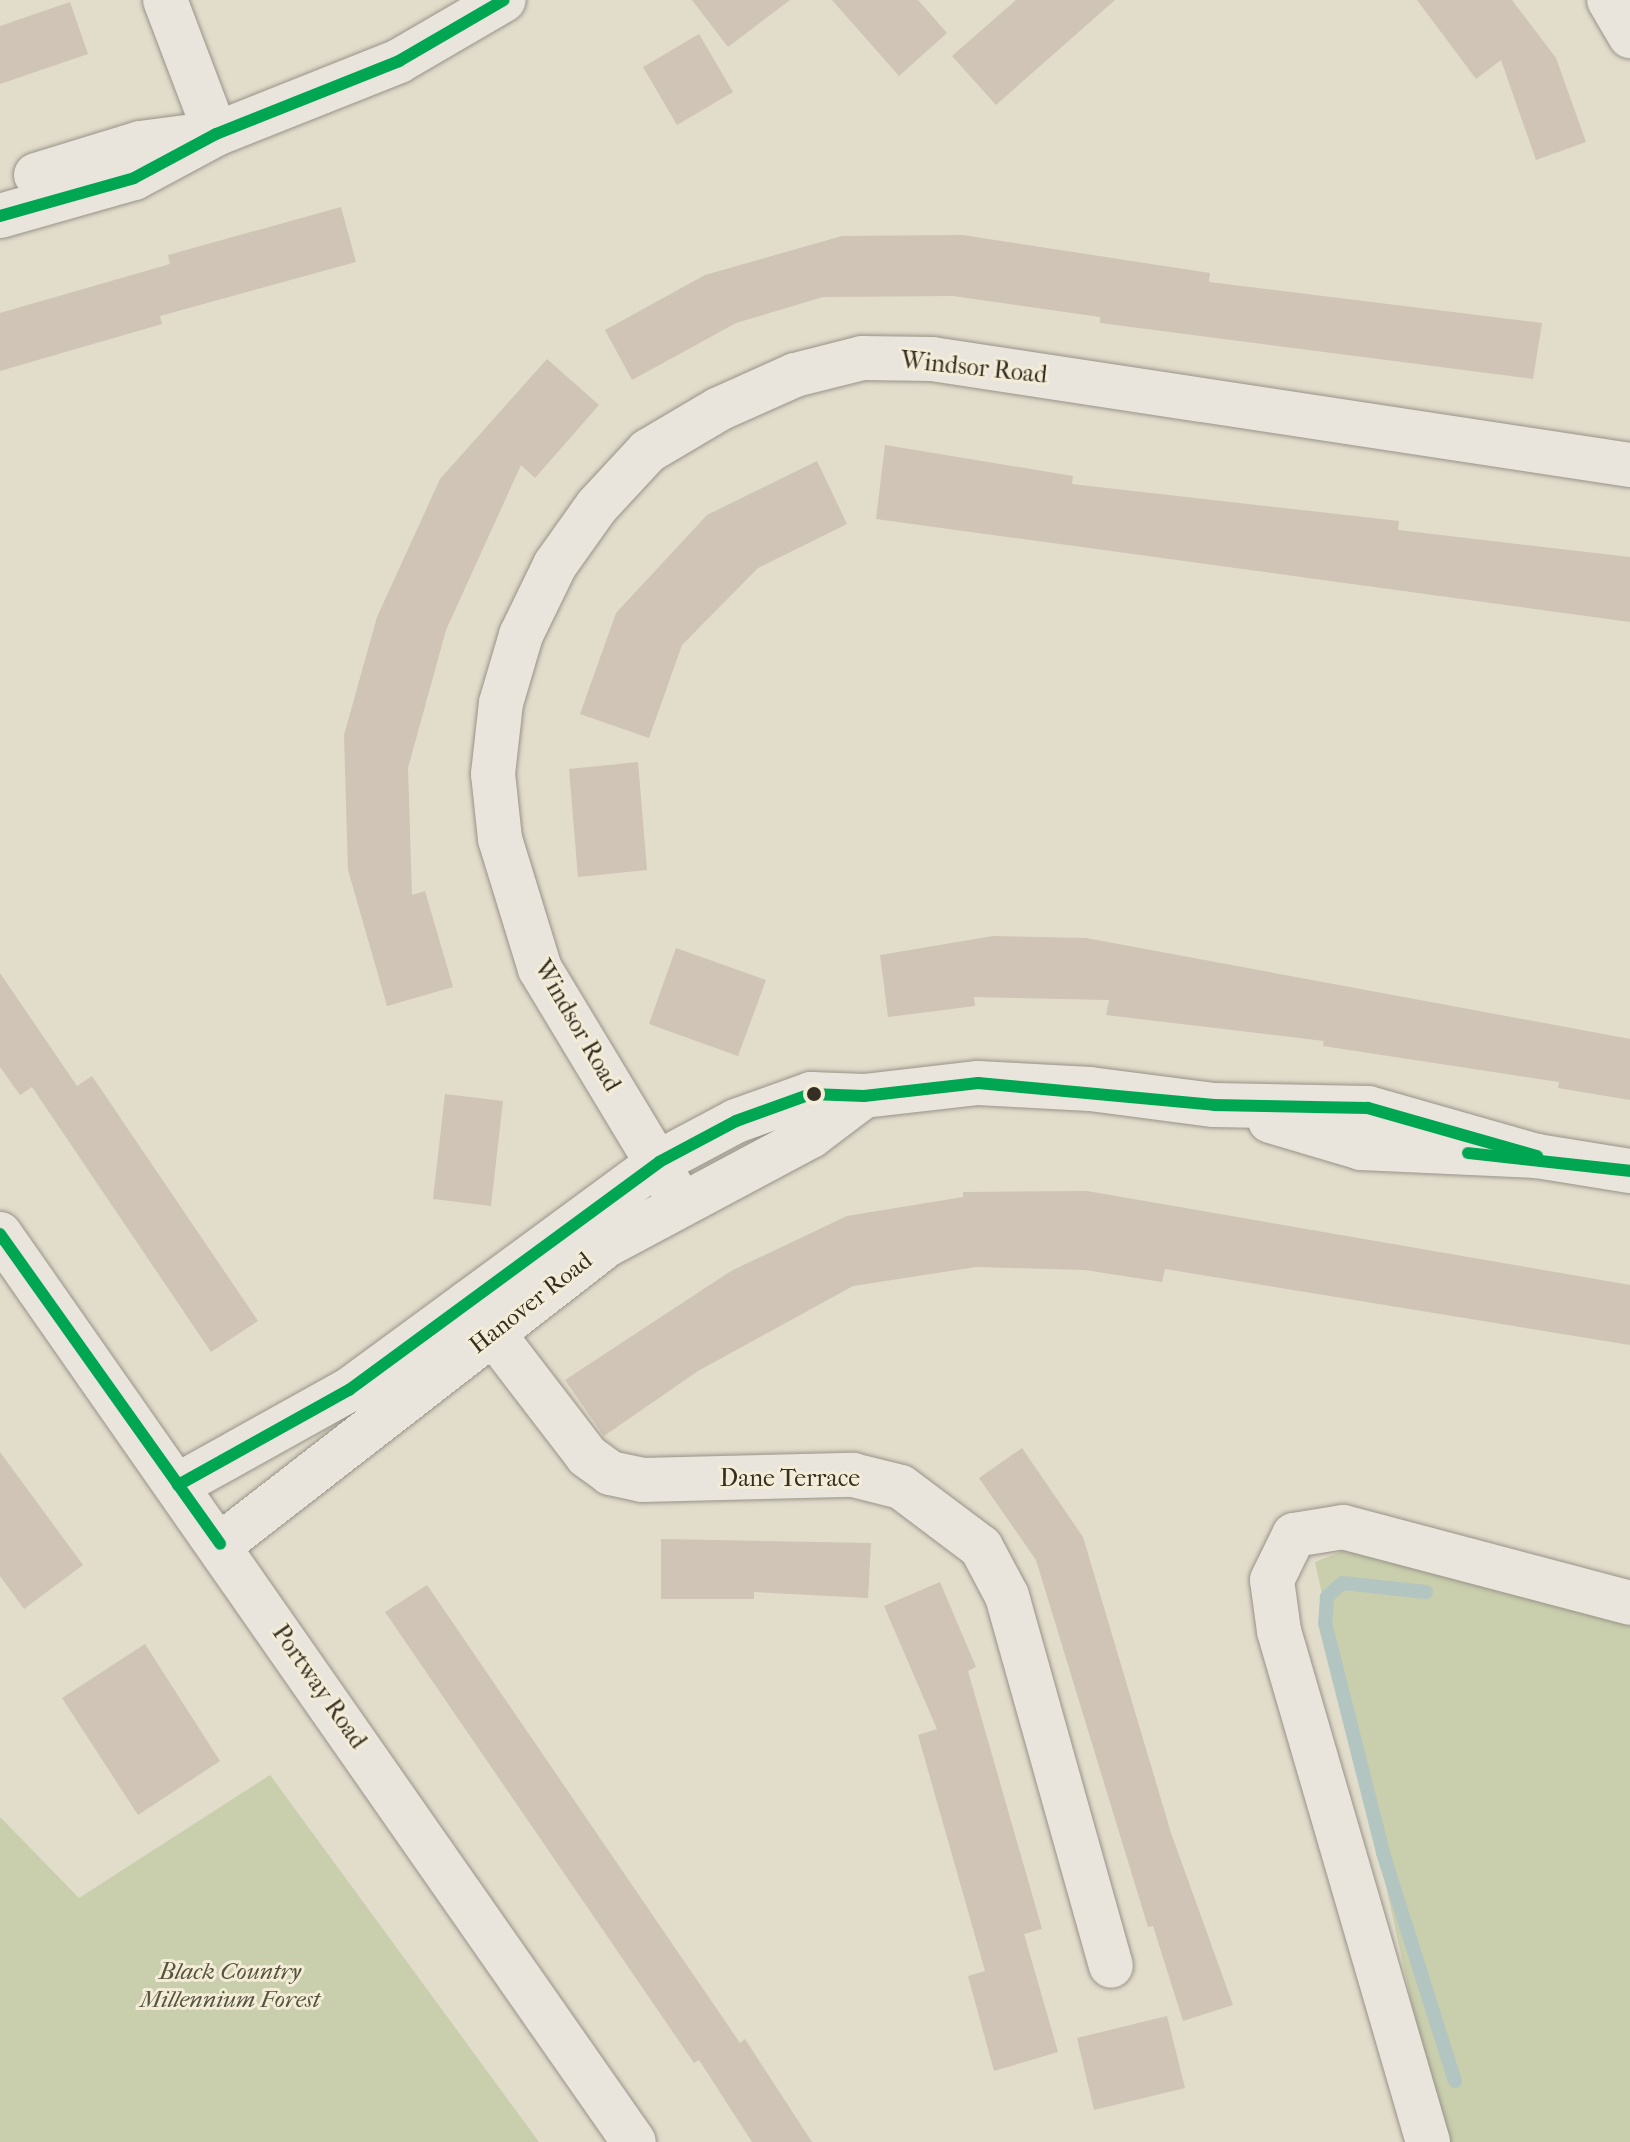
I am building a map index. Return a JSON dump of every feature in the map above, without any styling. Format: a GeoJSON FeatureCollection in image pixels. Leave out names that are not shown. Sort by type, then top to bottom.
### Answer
{"type":"FeatureCollection","features":[{"type":"Feature","properties":{"kind":"street"},"geometry":{"type":"LineString","coordinates":[[165,0],[216,134]]}},
{"type":"Feature","properties":{"kind":"street"},"geometry":{"type":"LineString","coordinates":[[0,216],[134,178],[216,134],[399,61],[504,0]]}},
{"type":"Feature","properties":{"kind":"street"},"geometry":{"type":"LineString","coordinates":[[1609,0],[1630,36]]}},
{"type":"Feature","properties":{"kind":"street"},"geometry":{"type":"LineString","coordinates":[[0,185],[140,143],[216,134]]}},
{"type":"Feature","properties":{"kind":"street","name":"Windsor Road"},"geometry":{"type":"LineString","coordinates":[[680,1201],[540,969],[500,839],[493,774],[501,703],[528,621],[563,553],[648,451],[719,409],[795,375],[862,358],[904,359],[1273,408],[1630,465]]}},
{"type":"Feature","properties":{"kind":"street"},"geometry":{"type":"LineString","coordinates":[[1630,459],[1630,465]]}},
{"type":"Feature","properties":{"kind":"street","name":"Hanover Road"},"geometry":{"type":"LineString","coordinates":[[220,1545],[659,1162],[736,1121],[811,1094],[864,1096],[978,1083],[1214,1105],[1368,1108],[1537,1156],[1630,1171]]}},
{"type":"Feature","properties":{"kind":"street","name":"Hanover Road"},"geometry":{"type":"LineString","coordinates":[[178,1485],[480,1317],[680,1201],[811,1136],[864,1096]]}},
{"type":"Feature","properties":{"kind":"street","name":"Portway Road"},"geometry":{"type":"LineString","coordinates":[[0,1234],[634,2142]]}},
{"type":"Feature","properties":{"kind":"street","name":"Dane Terrace"},"geometry":{"type":"LineString","coordinates":[[480,1317],[587,1456],[610,1473],[642,1480],[853,1475],[901,1487],[981,1547],[1007,1596],[1111,1966]]}},
{"type":"Feature","properties":{"kind":"street"},"geometry":{"type":"LineString","coordinates":[[1428,2142],[1279,1631],[1272,1580],[1294,1535],[1343,1527],[1630,1603]]}},
{"type":"Feature","properties":{"kind":"green space"},"geometry":{"type":"Polygon","coordinates":[[[1365,1542],[1630,1614],[1630,2142],[1442,2142],[1315,1562],[1365,1542]]]}},
{"type":"Feature","properties":{"kind":"green space","name":"Black Country Millennium Forest"},"geometry":{"type":"Polygon","coordinates":[[[270,1775],[539,2142],[0,2142],[0,1817],[79,1898],[270,1775]]]}},
{"type":"Feature","properties":{"kind":"building"},"geometry":{"type":"Polygon","coordinates":[[[692,0],[790,0],[728,47],[692,0]]]}},
{"type":"Feature","properties":{"kind":"building"},"geometry":{"type":"Polygon","coordinates":[[[832,0],[918,0],[947,33],[899,76],[832,0]]]}},
{"type":"Feature","properties":{"kind":"building"},"geometry":{"type":"Polygon","coordinates":[[[1016,0],[1115,0],[996,105],[952,56],[1016,0]]]}},
{"type":"Feature","properties":{"kind":"building"},"geometry":{"type":"Polygon","coordinates":[[[1417,0],[1512,0],[1556,58],[1586,142],[1536,160],[1501,60],[1476,79],[1417,0]]]}},
{"type":"Feature","properties":{"kind":"building"},"geometry":{"type":"Polygon","coordinates":[[[70,2],[88,54],[0,84],[0,26],[70,2]]]}},
{"type":"Feature","properties":{"kind":"building"},"geometry":{"type":"Polygon","coordinates":[[[699,34],[733,92],[677,125],[643,67],[699,34]]]}},
{"type":"Feature","properties":{"kind":"building"},"geometry":{"type":"Polygon","coordinates":[[[341,207],[356,262],[160,316],[162,324],[0,371],[0,313],[170,264],[168,255],[341,207]]]}},
{"type":"Feature","properties":{"kind":"building"},"geometry":{"type":"Polygon","coordinates":[[[962,235],[1210,273],[1209,282],[1542,323],[1533,379],[1100,323],[1100,317],[953,296],[823,297],[736,323],[632,380],[605,330],[705,275],[842,236],[962,235]]]}},
{"type":"Feature","properties":{"kind":"building"},"geometry":{"type":"Polygon","coordinates":[[[547,359],[599,405],[535,478],[521,465],[446,630],[408,768],[412,895],[425,891],[453,987],[387,1006],[348,870],[344,735],[377,617],[440,479],[547,359]]]}},
{"type":"Feature","properties":{"kind":"building"},"geometry":{"type":"Polygon","coordinates":[[[885,445],[1073,476],[1072,484],[1399,521],[1398,530],[1630,557],[1630,622],[876,519],[885,445]]]}},
{"type":"Feature","properties":{"kind":"building"},"geometry":{"type":"Polygon","coordinates":[[[817,461],[847,524],[758,568],[682,645],[649,738],[580,714],[616,613],[707,515],[817,461]]]}},
{"type":"Feature","properties":{"kind":"building"},"geometry":{"type":"Polygon","coordinates":[[[638,762],[647,870],[578,877],[569,769],[638,762]]]}},
{"type":"Feature","properties":{"kind":"building"},"geometry":{"type":"Polygon","coordinates":[[[993,936],[1086,938],[1630,1039],[1630,1100],[1558,1088],[1559,1082],[1323,1046],[1324,1041],[1106,1015],[1109,1000],[974,997],[975,1006],[888,1017],[880,955],[993,936]]]}},
{"type":"Feature","properties":{"kind":"building"},"geometry":{"type":"Polygon","coordinates":[[[676,948],[766,980],[738,1056],[649,1024],[676,948]]]}},
{"type":"Feature","properties":{"kind":"building"},"geometry":{"type":"Polygon","coordinates":[[[0,973],[77,1086],[92,1076],[258,1321],[211,1352],[32,1087],[20,1095],[0,1067],[0,973]]]}},
{"type":"Feature","properties":{"kind":"building"},"geometry":{"type":"Polygon","coordinates":[[[445,1094],[503,1101],[491,1206],[433,1199],[445,1094]]]}},
{"type":"Feature","properties":{"kind":"building"},"geometry":{"type":"Polygon","coordinates":[[[1087,1191],[1630,1285],[1630,1345],[1165,1269],[1162,1282],[1085,1270],[976,1267],[853,1286],[698,1371],[604,1436],[565,1380],[731,1271],[847,1216],[963,1197],[963,1192],[1087,1191]]]}},
{"type":"Feature","properties":{"kind":"building"},"geometry":{"type":"Polygon","coordinates":[[[1022,1448],[1083,1537],[1171,1833],[1233,2005],[1183,2021],[1153,1926],[1148,1927],[1036,1560],[979,1478],[1022,1448]]]}},
{"type":"Feature","properties":{"kind":"building"},"geometry":{"type":"Polygon","coordinates":[[[0,1452],[83,1565],[24,1609],[0,1576],[0,1452]]]}},
{"type":"Feature","properties":{"kind":"building"},"geometry":{"type":"Polygon","coordinates":[[[661,1539],[871,1543],[868,1598],[754,1592],[754,1599],[661,1599],[661,1539]]]}},
{"type":"Feature","properties":{"kind":"building"},"geometry":{"type":"Polygon","coordinates":[[[940,1582],[976,1667],[968,1671],[1042,1929],[1024,1934],[1058,2052],[994,2071],[968,1976],[985,1971],[918,1735],[937,1729],[884,1606],[940,1582]]]}},
{"type":"Feature","properties":{"kind":"building"},"geometry":{"type":"Polygon","coordinates":[[[427,1585],[740,2043],[745,2039],[812,2142],[752,2142],[699,2060],[694,2063],[385,1612],[427,1585]]]}},
{"type":"Feature","properties":{"kind":"building"},"geometry":{"type":"Polygon","coordinates":[[[145,1644],[220,1761],[138,1815],[62,1698],[145,1644]]]}},
{"type":"Feature","properties":{"kind":"building"},"geometry":{"type":"Polygon","coordinates":[[[1167,2016],[1185,2088],[1094,2110],[1077,2038],[1167,2016]]]}},
{"type":"Feature","properties":{"kind":"waterway"},"geometry":{"type":"LineString","coordinates":[[1426,1592],[1342,1583],[1327,1597],[1325,1623],[1383,1853],[1455,2081]]}},
{"type":"Feature","properties":{"kind":"transit line"},"geometry":{"type":"LineString","coordinates":[[0,216],[134,178],[216,134],[399,61],[504,0]]}},
{"type":"Feature","properties":{"kind":"transit line"},"geometry":{"type":"LineString","coordinates":[[178,1485],[349,1390],[659,1162],[736,1121],[811,1094],[864,1096],[978,1083],[1214,1105],[1368,1108],[1537,1156]]}},
{"type":"Feature","properties":{"kind":"transit line"},"geometry":{"type":"LineString","coordinates":[[1468,1153],[1630,1171]]}},
{"type":"Feature","properties":{"kind":"transit line"},"geometry":{"type":"LineString","coordinates":[[0,1234],[220,1544]]}}]}
